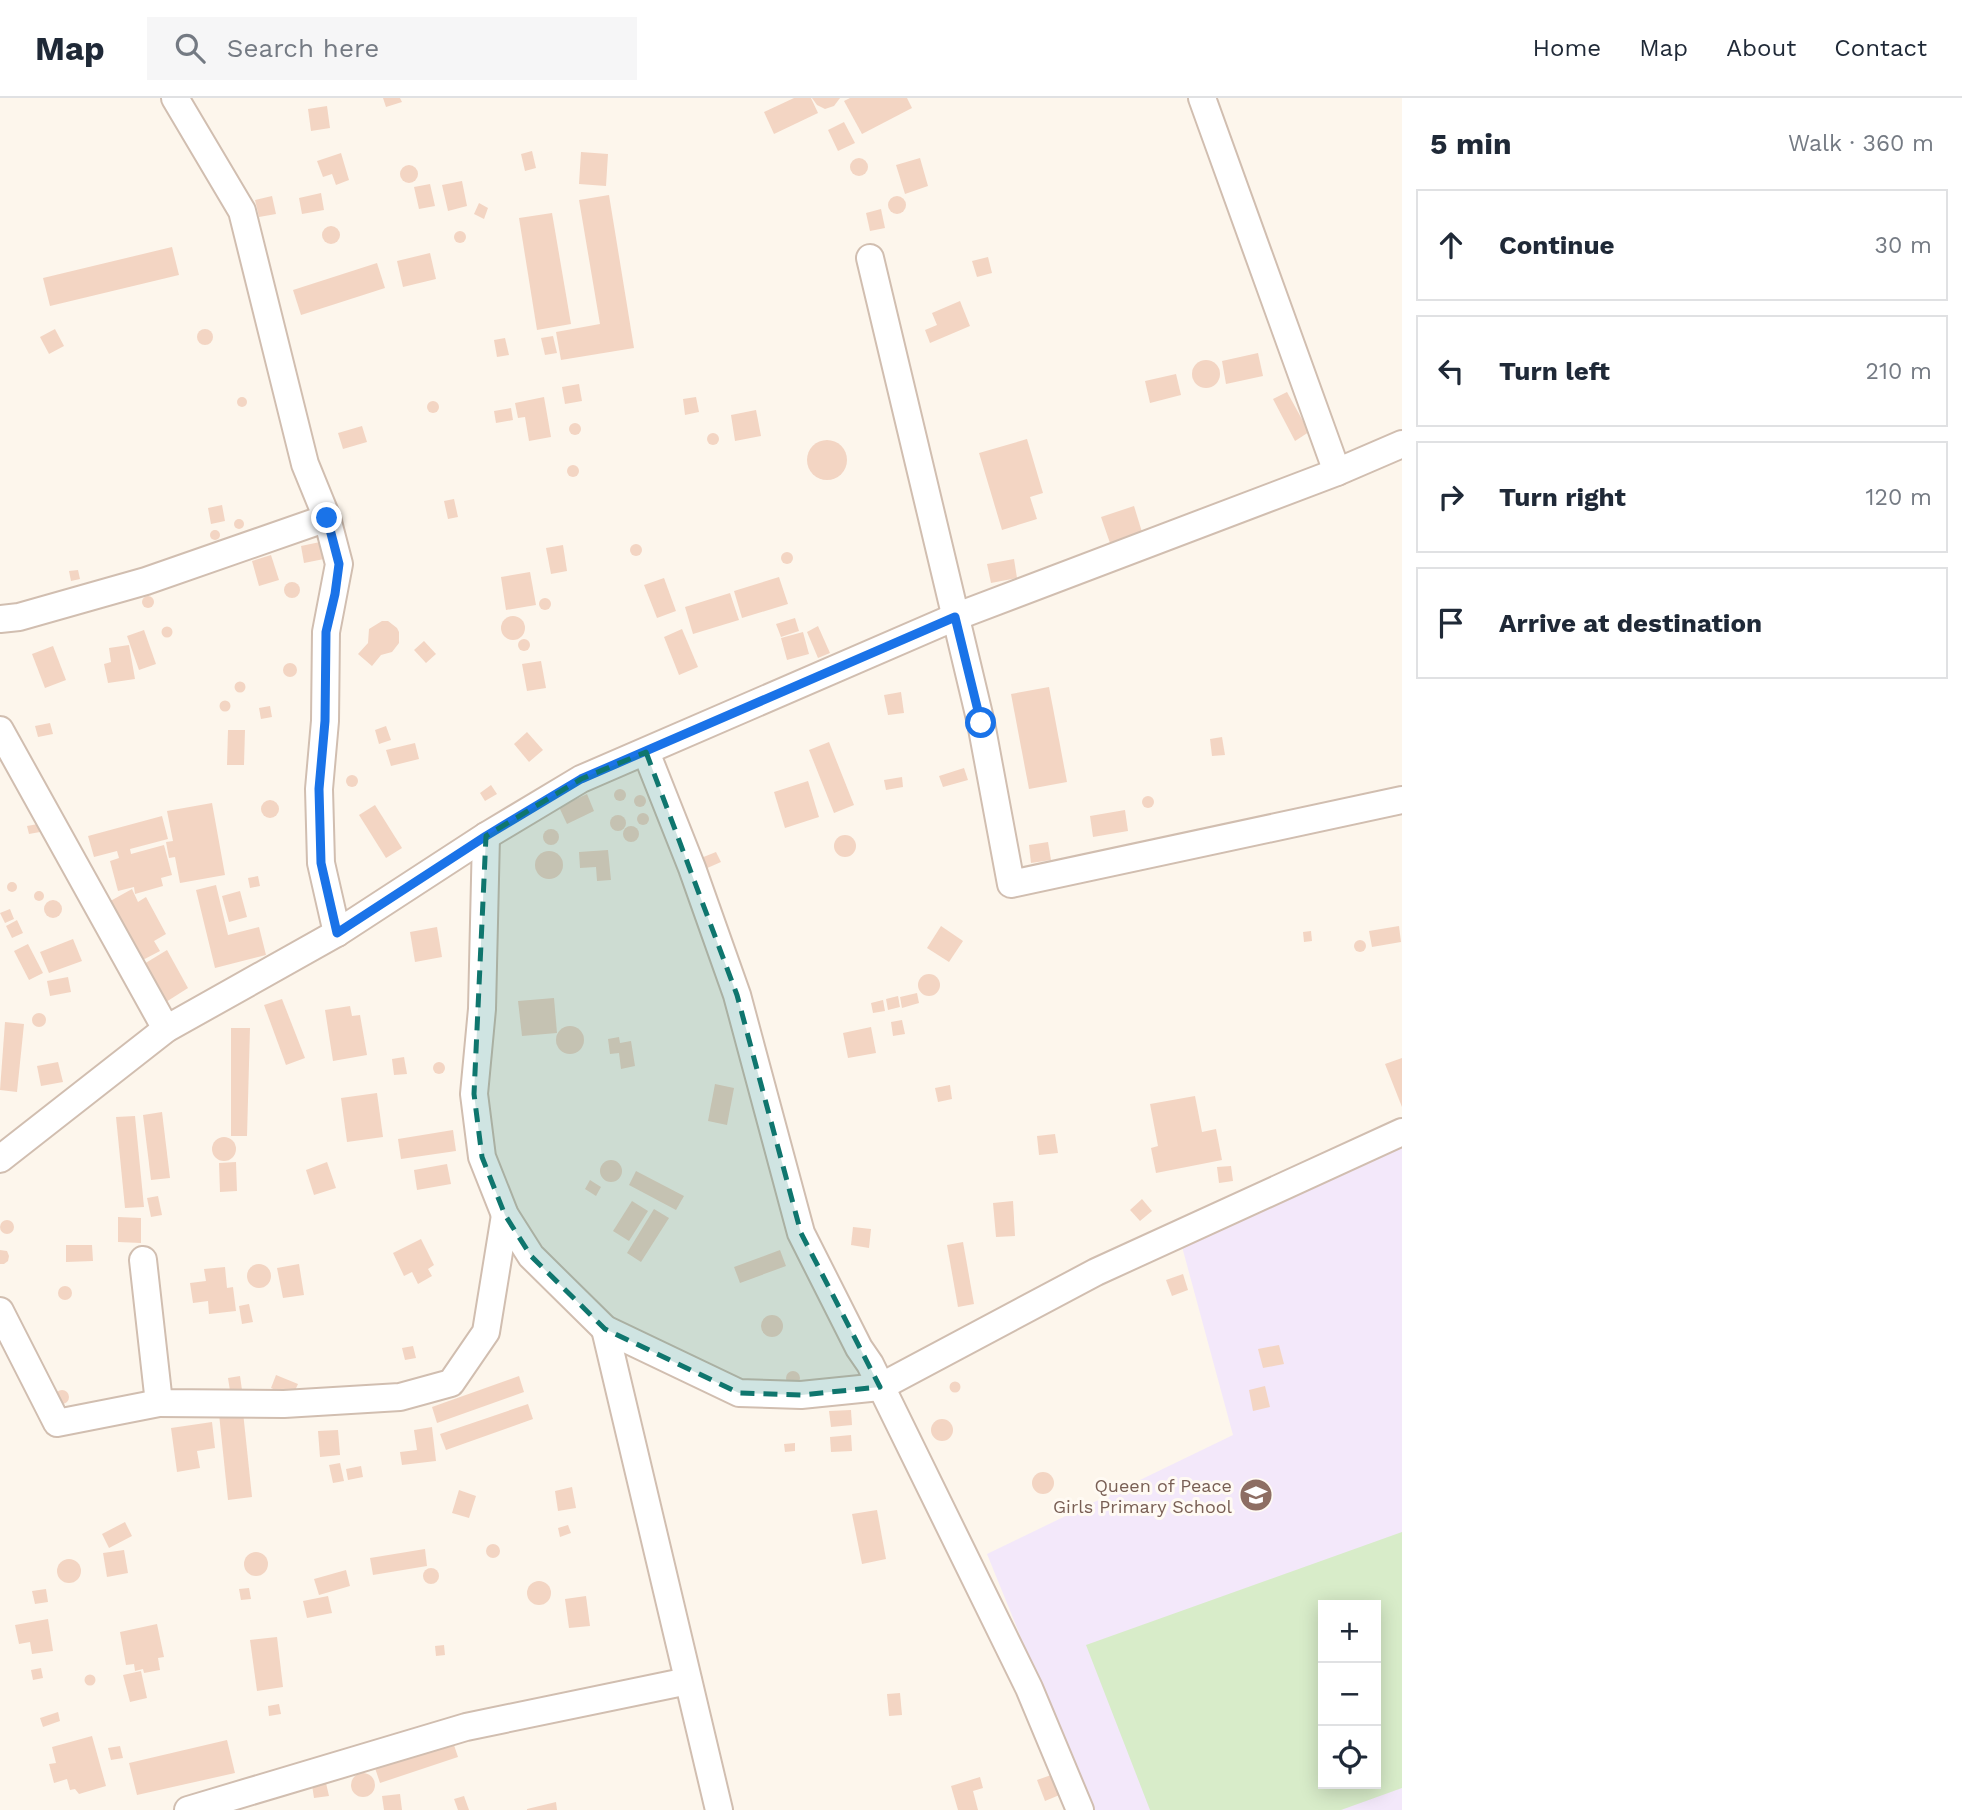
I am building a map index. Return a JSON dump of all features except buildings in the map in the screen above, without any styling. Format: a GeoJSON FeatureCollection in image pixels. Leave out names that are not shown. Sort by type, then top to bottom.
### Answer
{"type":"FeatureCollection","features":[{"type":"Feature","properties":{"kind":"street"},"geometry":{"type":"LineString","coordinates":[[175,98],[242,211],[306,464],[327,518],[339,564],[326,632],[325,721],[319,789],[321,863],[337,933]]}},
{"type":"Feature","properties":{"kind":"street"},"geometry":{"type":"LineString","coordinates":[[1202,98],[1337,472]]}},
{"type":"Feature","properties":{"kind":"street"},"geometry":{"type":"LineString","coordinates":[[870,258],[981,723],[1011,884],[1402,800]]}},
{"type":"Feature","properties":{"kind":"street"},"geometry":{"type":"LineString","coordinates":[[0,1159],[166,1029],[337,933],[486,836],[581,779],[955,617],[1337,472],[1402,444]]}},
{"type":"Feature","properties":{"kind":"street"},"geometry":{"type":"LineString","coordinates":[[0,619],[19,617],[146,581],[327,518]]}},
{"type":"Feature","properties":{"kind":"street"},"geometry":{"type":"LineString","coordinates":[[0,730],[166,1029]]}},
{"type":"Feature","properties":{"kind":"street"},"geometry":{"type":"LineString","coordinates":[[646,752],[737,995],[801,1234],[1029,1688],[1080,1810]]}},
{"type":"Feature","properties":{"kind":"street"},"geometry":{"type":"LineString","coordinates":[[486,836],[482,1009],[474,1094],[482,1157],[505,1215],[531,1256],[605,1329],[739,1394],[801,1395],[880,1387],[1096,1272],[1402,1132]]}},
{"type":"Feature","properties":{"kind":"street"},"geometry":{"type":"LineString","coordinates":[[0,1311],[57,1423],[159,1403],[284,1404],[400,1398],[451,1383],[486,1332],[505,1215]]}},
{"type":"Feature","properties":{"kind":"street"},"geometry":{"type":"LineString","coordinates":[[143,1260],[159,1403]]}},
{"type":"Feature","properties":{"kind":"street"},"geometry":{"type":"LineString","coordinates":[[605,1329],[719,1810]]}},
{"type":"Feature","properties":{"kind":"street"},"geometry":{"type":"LineString","coordinates":[[188,1810],[466,1727],[688,1681]]}},
{"type":"Feature","properties":{"kind":"highlighted area"},"geometry":{"type":"Polygon","coordinates":[[[646,752],[737,995],[801,1233],[880,1387],[801,1395],[739,1393],[605,1329],[531,1256],[505,1215],[482,1157],[474,1094],[486,836],[581,779],[646,752]]]}},
{"type":"Feature","properties":{"kind":"shaded area","name":"Queen of Peace Girls Primary School"},"geometry":{"type":"Polygon","coordinates":[[[1402,1143],[1402,1810],[1091,1810],[987,1554],[1233,1435],[1181,1243],[1402,1143]]]}},
{"type":"Feature","properties":{"kind":"green space"},"geometry":{"type":"Polygon","coordinates":[[[1402,1532],[1402,1788],[1341,1810],[1150,1810],[1086,1645],[1402,1532]]]}},
{"type":"Feature","properties":{"kind":"place","name":"Queen of Peace Girls Primary School"},"geometry":{"type":"Point","coordinates":[1256,1495]}},
{"type":"Feature","properties":{"kind":"route"},"geometry":{"type":"LineString","coordinates":[[327,518],[339,564],[326,632],[325,721],[319,789],[321,863],[337,933],[486,836],[581,779],[955,617],[981,723]]}}]}
